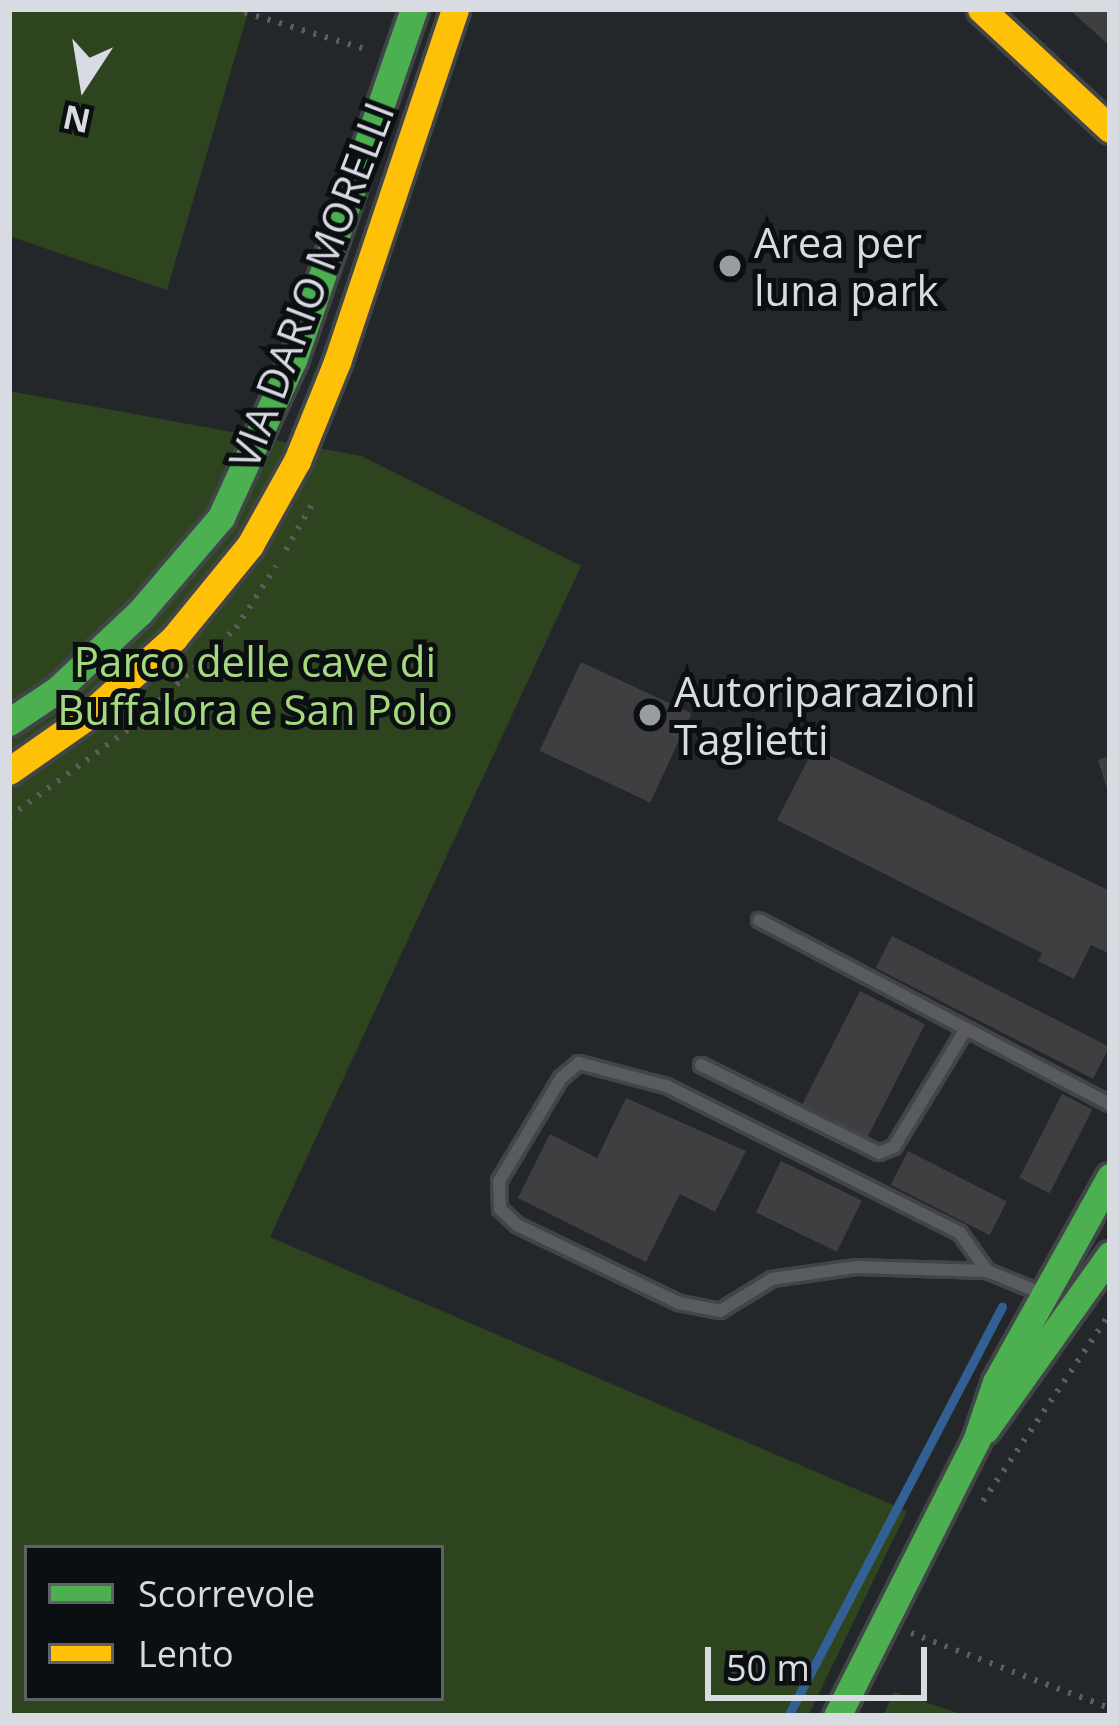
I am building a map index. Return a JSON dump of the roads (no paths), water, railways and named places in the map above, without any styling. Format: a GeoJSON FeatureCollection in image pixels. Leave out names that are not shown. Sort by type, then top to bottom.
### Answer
{"type":"FeatureCollection","features":[{"type":"Feature","properties":{"kind":"street","name":"VIA DARIO MORELLI"},"geometry":{"type":"LineString","coordinates":[[9,722],[58,690],[140,612],[220,517],[292,360],[414,9]]}},
{"type":"Feature","properties":{"kind":"street","name":"VIA DARIO MORELLI"},"geometry":{"type":"LineString","coordinates":[[9,771],[86,717],[175,638],[250,544],[297,461],[337,362],[455,9]]}},
{"type":"Feature","properties":{"kind":"street"},"geometry":{"type":"LineString","coordinates":[[981,9],[1110,128]]}},
{"type":"Feature","properties":{"kind":"street"},"geometry":{"type":"LineString","coordinates":[[838,1716],[976,1441],[995,1382],[1110,1178]]}},
{"type":"Feature","properties":{"kind":"street"},"geometry":{"type":"LineString","coordinates":[[976,1441],[1019,1392],[1110,1255]]}},
{"type":"Feature","properties":{"kind":"lane"},"geometry":{"type":"LineString","coordinates":[[759,920],[1110,1104]]}},
{"type":"Feature","properties":{"kind":"lane"},"geometry":{"type":"LineString","coordinates":[[701,1065],[879,1153],[894,1147],[966,1029]]}},
{"type":"Feature","properties":{"kind":"lane"},"geometry":{"type":"LineString","coordinates":[[987,1271],[960,1233],[666,1086],[599,1067],[579,1064],[561,1078],[500,1181],[500,1209],[517,1225],[679,1303],[720,1311],[772,1279],[856,1268],[987,1271],[1045,1295]]}},
{"type":"Feature","properties":{"kind":"waterway"},"geometry":{"type":"LineString","coordinates":[[788,1716],[1002,1306]]}},
{"type":"Feature","properties":{"kind":"place","name":"Area per luna park"},"geometry":{"type":"Point","coordinates":[730,266]}},
{"type":"Feature","properties":{"kind":"place","name":"Autoriparazioni Taglietti"},"geometry":{"type":"Point","coordinates":[650,715]}},
{"type":"Feature","properties":{"kind":"park label","name":"Parco delle cave di Buffalora e San Polo"},"geometry":{"type":"Point","coordinates":[255,685]}}]}
